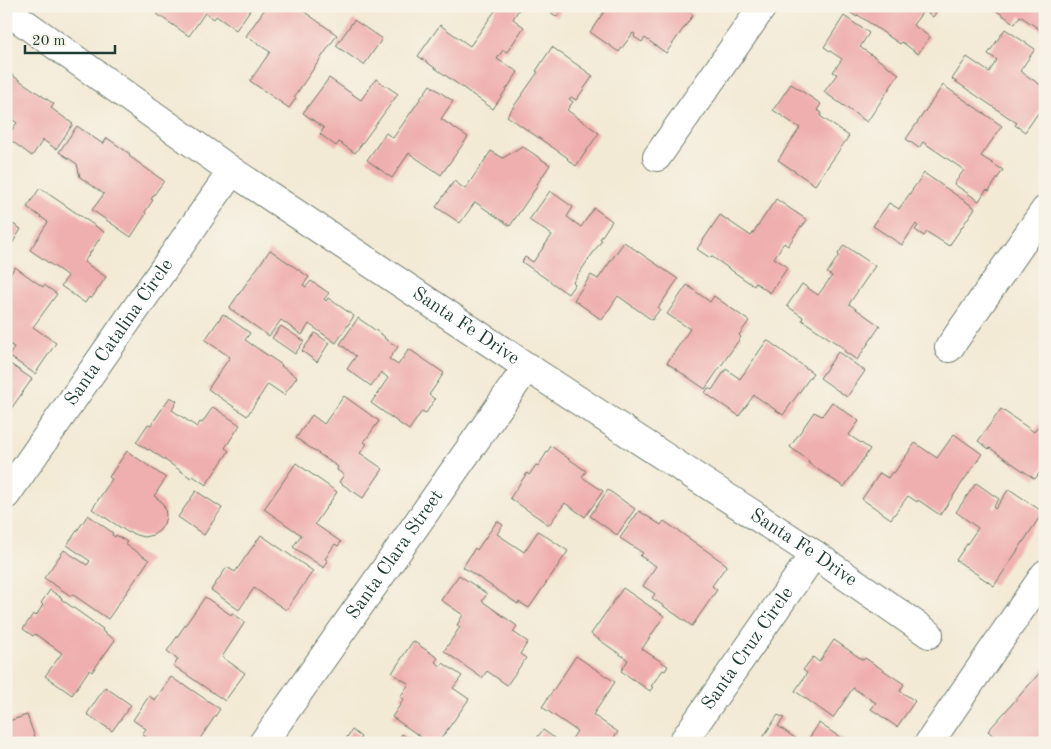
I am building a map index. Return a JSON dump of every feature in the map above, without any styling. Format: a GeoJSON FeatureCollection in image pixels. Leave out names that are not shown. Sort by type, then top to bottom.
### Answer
{"type":"FeatureCollection","features":[{"type":"Feature","properties":{"kind":"street"},"geometry":{"type":"LineString","coordinates":[[657,157],[763,6]]}},
{"type":"Feature","properties":{"kind":"street","name":"Santa Fe Drive"},"geometry":{"type":"LineString","coordinates":[[6,10],[232,171],[814,554],[929,634]]}},
{"type":"Feature","properties":{"kind":"street","name":"Santa Catalina Circle"},"geometry":{"type":"LineString","coordinates":[[6,495],[232,171]]}},
{"type":"Feature","properties":{"kind":"street"},"geometry":{"type":"LineString","coordinates":[[949,348],[1045,210]]}},
{"type":"Feature","properties":{"kind":"street","name":"Santa Clara Street"},"geometry":{"type":"LineString","coordinates":[[262,743],[527,366]]}},
{"type":"Feature","properties":{"kind":"street","name":"Santa Cruz Circle"},"geometry":{"type":"LineString","coordinates":[[682,743],[814,554]]}},
{"type":"Feature","properties":{"kind":"street"},"geometry":{"type":"LineString","coordinates":[[929,743],[1045,574]]}},
{"type":"Feature","properties":{"kind":"building"},"geometry":{"type":"Polygon","coordinates":[[[163,6],[253,6],[236,30],[216,16],[214,19],[205,13],[189,36],[157,14],[163,6]]]}},
{"type":"Feature","properties":{"kind":"building"},"geometry":{"type":"Polygon","coordinates":[[[267,6],[304,6],[302,10],[337,35],[294,97],[296,98],[289,108],[250,81],[270,52],[246,36],[267,6]]]}},
{"type":"Feature","properties":{"kind":"building"},"geometry":{"type":"Polygon","coordinates":[[[495,6],[521,6],[513,19],[524,27],[507,52],[503,50],[497,59],[518,72],[493,109],[418,56],[440,25],[470,46],[497,8],[495,6]]]}},
{"type":"Feature","properties":{"kind":"building"},"geometry":{"type":"Polygon","coordinates":[[[542,6],[564,6],[557,17],[542,6]]]}},
{"type":"Feature","properties":{"kind":"building"},"geometry":{"type":"Polygon","coordinates":[[[608,6],[681,6],[693,15],[666,53],[645,38],[642,42],[634,37],[635,34],[633,33],[619,52],[590,32],[608,6]]]}},
{"type":"Feature","properties":{"kind":"building"},"geometry":{"type":"Polygon","coordinates":[[[846,6],[940,6],[933,17],[924,10],[913,25],[930,37],[918,54],[902,42],[900,44],[858,15],[857,17],[845,9],[846,6]]]}},
{"type":"Feature","properties":{"kind":"building"},"geometry":{"type":"Polygon","coordinates":[[[990,6],[1045,6],[1045,33],[1020,16],[1015,24],[990,6]]]}},
{"type":"Feature","properties":{"kind":"building"},"geometry":{"type":"Polygon","coordinates":[[[844,16],[869,33],[860,47],[899,74],[867,122],[824,92],[837,74],[833,72],[842,59],[824,47],[844,16]]]}},
{"type":"Feature","properties":{"kind":"building"},"geometry":{"type":"Polygon","coordinates":[[[354,20],[382,39],[364,65],[336,46],[354,20]]]}},
{"type":"Feature","properties":{"kind":"building"},"geometry":{"type":"Polygon","coordinates":[[[1005,29],[1035,49],[1020,71],[1045,88],[1045,103],[1025,132],[1015,125],[1017,123],[952,79],[967,57],[989,72],[997,60],[988,54],[1005,29]]]}},
{"type":"Feature","properties":{"kind":"building"},"geometry":{"type":"Polygon","coordinates":[[[552,47],[593,76],[576,100],[571,97],[569,99],[573,102],[567,110],[599,133],[576,166],[568,158],[507,116],[538,72],[536,71],[552,47]]]}},
{"type":"Feature","properties":{"kind":"building"},"geometry":{"type":"Polygon","coordinates":[[[6,71],[54,104],[51,108],[73,124],[56,149],[43,140],[32,156],[6,137],[17,123],[8,116],[6,119],[6,71]]]}},
{"type":"Feature","properties":{"kind":"building"},"geometry":{"type":"Polygon","coordinates":[[[329,78],[361,100],[376,79],[398,94],[355,153],[339,142],[336,146],[320,134],[324,128],[303,113],[329,78]]]}},
{"type":"Feature","properties":{"kind":"building"},"geometry":{"type":"Polygon","coordinates":[[[791,84],[821,104],[817,110],[822,113],[820,116],[849,136],[815,185],[778,160],[800,128],[773,110],[791,84]]]}},
{"type":"Feature","properties":{"kind":"building"},"geometry":{"type":"Polygon","coordinates":[[[430,85],[453,101],[441,119],[468,137],[441,175],[409,153],[392,178],[367,160],[386,133],[393,138],[430,85]]]}},
{"type":"Feature","properties":{"kind":"building"},"geometry":{"type":"Polygon","coordinates":[[[943,85],[1002,126],[981,156],[1003,170],[989,191],[986,190],[979,201],[954,184],[964,170],[923,142],[919,148],[906,139],[943,85]]]}},
{"type":"Feature","properties":{"kind":"building"},"geometry":{"type":"Polygon","coordinates":[[[77,126],[103,144],[107,138],[164,181],[151,199],[153,200],[145,212],[146,214],[131,237],[92,210],[104,194],[80,177],[77,164],[59,152],[77,126]]]}},
{"type":"Feature","properties":{"kind":"building"},"geometry":{"type":"Polygon","coordinates":[[[522,146],[550,165],[510,226],[475,202],[460,223],[436,207],[454,181],[465,189],[491,151],[503,158],[522,146]]]}},
{"type":"Feature","properties":{"kind":"building"},"geometry":{"type":"Polygon","coordinates":[[[924,173],[975,208],[949,246],[927,232],[924,236],[915,230],[918,226],[916,224],[902,245],[873,226],[889,203],[899,209],[924,173]]]}},
{"type":"Feature","properties":{"kind":"building"},"geometry":{"type":"Polygon","coordinates":[[[40,188],[104,232],[84,262],[106,277],[91,299],[89,297],[85,303],[61,286],[68,276],[30,250],[48,222],[27,207],[40,188]]]}},
{"type":"Feature","properties":{"kind":"building"},"geometry":{"type":"Polygon","coordinates":[[[550,191],[573,207],[567,217],[581,227],[594,208],[612,221],[600,239],[602,240],[573,282],[575,284],[568,294],[522,262],[525,257],[533,262],[552,235],[529,220],[550,191]]]}},
{"type":"Feature","properties":{"kind":"building"},"geometry":{"type":"Polygon","coordinates":[[[776,199],[807,220],[788,246],[784,243],[774,258],[788,267],[770,293],[756,283],[754,286],[711,256],[710,258],[697,249],[720,215],[751,236],[776,199]]]}},
{"type":"Feature","properties":{"kind":"building"},"geometry":{"type":"Polygon","coordinates":[[[13,224],[21,229],[12,244],[6,240],[6,233],[13,224]]]}},
{"type":"Feature","properties":{"kind":"building"},"geometry":{"type":"Polygon","coordinates":[[[624,242],[678,279],[652,320],[618,296],[602,320],[574,300],[591,275],[598,279],[624,242]]]}},
{"type":"Feature","properties":{"kind":"building"},"geometry":{"type":"Polygon","coordinates":[[[844,245],[875,266],[849,304],[880,326],[857,360],[844,351],[845,349],[802,320],[803,317],[787,306],[802,284],[818,295],[832,276],[827,273],[844,245]]]}},
{"type":"Feature","properties":{"kind":"building"},"geometry":{"type":"Polygon","coordinates":[[[270,250],[309,277],[303,285],[306,287],[311,281],[329,293],[324,299],[326,301],[328,298],[354,316],[336,343],[309,324],[302,335],[281,320],[269,336],[229,308],[270,250]]]}},
{"type":"Feature","properties":{"kind":"building"},"geometry":{"type":"Polygon","coordinates":[[[15,267],[43,287],[44,285],[57,294],[33,327],[56,343],[35,374],[9,356],[14,347],[6,342],[6,280],[15,267]]]}},
{"type":"Feature","properties":{"kind":"building"},"geometry":{"type":"Polygon","coordinates":[[[687,285],[710,302],[714,296],[749,321],[739,335],[741,337],[705,389],[667,363],[690,329],[667,314],[687,285]]]}},
{"type":"Feature","properties":{"kind":"building"},"geometry":{"type":"Polygon","coordinates":[[[223,314],[250,333],[245,340],[297,377],[284,395],[268,384],[247,416],[208,389],[230,357],[205,340],[223,314]]]}},
{"type":"Feature","properties":{"kind":"building"},"geometry":{"type":"Polygon","coordinates":[[[358,318],[398,347],[389,359],[398,365],[409,349],[444,373],[429,395],[435,399],[426,413],[422,411],[409,430],[371,403],[388,378],[381,372],[371,386],[347,369],[356,356],[340,344],[358,318]]]}},
{"type":"Feature","properties":{"kind":"building"},"geometry":{"type":"Polygon","coordinates":[[[281,326],[304,341],[295,354],[272,338],[281,326]]]}},
{"type":"Feature","properties":{"kind":"building"},"geometry":{"type":"Polygon","coordinates":[[[315,333],[329,343],[317,362],[302,351],[315,333]]]}},
{"type":"Feature","properties":{"kind":"building"},"geometry":{"type":"Polygon","coordinates":[[[767,340],[813,373],[783,415],[754,395],[739,416],[705,393],[708,388],[712,390],[726,369],[740,379],[767,340]]]}},
{"type":"Feature","properties":{"kind":"building"},"geometry":{"type":"Polygon","coordinates":[[[838,352],[865,371],[847,397],[820,378],[838,352]]]}},
{"type":"Feature","properties":{"kind":"building"},"geometry":{"type":"Polygon","coordinates":[[[6,361],[32,379],[6,416],[6,361]]]}},
{"type":"Feature","properties":{"kind":"building"},"geometry":{"type":"Polygon","coordinates":[[[344,396],[379,421],[364,442],[367,444],[360,453],[383,469],[363,498],[339,482],[344,475],[337,470],[338,467],[296,438],[312,415],[324,424],[344,396]]]}},
{"type":"Feature","properties":{"kind":"building"},"geometry":{"type":"Polygon","coordinates":[[[170,397],[177,401],[172,410],[197,427],[213,407],[240,425],[225,448],[229,451],[206,485],[193,476],[191,478],[136,442],[148,424],[151,425],[170,397]]]}},
{"type":"Feature","properties":{"kind":"building"},"geometry":{"type":"Polygon","coordinates":[[[832,402],[859,421],[849,435],[870,449],[844,487],[808,463],[809,461],[790,447],[814,412],[822,416],[832,402]]]}},
{"type":"Feature","properties":{"kind":"building"},"geometry":{"type":"Polygon","coordinates":[[[1001,409],[1034,432],[1040,424],[1043,426],[1045,423],[1045,465],[1035,479],[978,441],[1001,409]]]}},
{"type":"Feature","properties":{"kind":"building"},"geometry":{"type":"Polygon","coordinates":[[[954,434],[982,454],[940,515],[918,500],[917,502],[908,496],[891,519],[862,499],[880,473],[888,478],[892,472],[894,473],[915,443],[937,458],[954,434]]]}},
{"type":"Feature","properties":{"kind":"building"},"geometry":{"type":"Polygon","coordinates":[[[551,446],[586,471],[582,477],[603,491],[585,517],[565,503],[549,525],[510,498],[527,473],[529,475],[536,465],[538,466],[551,446]]]}},
{"type":"Feature","properties":{"kind":"building"},"geometry":{"type":"Polygon","coordinates":[[[127,451],[166,478],[154,496],[161,501],[165,508],[166,516],[164,524],[153,535],[144,537],[129,533],[92,509],[112,479],[109,477],[127,451]]]}},
{"type":"Feature","properties":{"kind":"building"},"geometry":{"type":"Polygon","coordinates":[[[296,463],[337,492],[315,524],[341,542],[338,546],[335,544],[325,559],[328,561],[324,568],[293,547],[301,535],[264,509],[296,463]]]}},
{"type":"Feature","properties":{"kind":"building"},"geometry":{"type":"Polygon","coordinates":[[[976,483],[999,499],[993,507],[995,509],[1009,489],[1043,512],[994,586],[956,560],[978,528],[956,512],[976,483]]]}},
{"type":"Feature","properties":{"kind":"building"},"geometry":{"type":"Polygon","coordinates":[[[608,490],[635,509],[617,535],[590,516],[608,490]]]}},
{"type":"Feature","properties":{"kind":"building"},"geometry":{"type":"Polygon","coordinates":[[[196,491],[222,508],[204,535],[178,517],[196,491]]]}},
{"type":"Feature","properties":{"kind":"building"},"geometry":{"type":"Polygon","coordinates":[[[639,511],[661,525],[664,521],[727,565],[712,586],[717,590],[692,626],[652,598],[655,594],[643,586],[656,566],[640,556],[643,553],[620,538],[639,511]]]}},
{"type":"Feature","properties":{"kind":"building"},"geometry":{"type":"Polygon","coordinates":[[[88,515],[113,533],[112,535],[115,537],[116,535],[127,542],[125,544],[149,560],[108,619],[72,594],[71,596],[44,578],[64,550],[87,565],[90,561],[67,545],[88,515]]]}},
{"type":"Feature","properties":{"kind":"building"},"geometry":{"type":"Polygon","coordinates":[[[497,521],[503,525],[497,534],[524,552],[538,531],[568,551],[529,608],[519,602],[518,604],[463,567],[475,548],[477,550],[497,521]]]}},
{"type":"Feature","properties":{"kind":"building"},"geometry":{"type":"Polygon","coordinates":[[[261,535],[313,571],[286,610],[254,588],[239,610],[211,590],[227,567],[235,572],[261,535]]]}},
{"type":"Feature","properties":{"kind":"building"},"geometry":{"type":"Polygon","coordinates":[[[459,575],[487,594],[482,601],[517,626],[513,632],[528,642],[520,654],[526,658],[507,685],[487,671],[482,678],[444,651],[460,627],[457,625],[463,615],[441,600],[459,575]]]}},
{"type":"Feature","properties":{"kind":"building"},"geometry":{"type":"Polygon","coordinates":[[[623,588],[664,616],[642,649],[668,666],[651,686],[653,687],[650,691],[621,671],[628,660],[591,634],[623,588]]]}},
{"type":"Feature","properties":{"kind":"building"},"geometry":{"type":"Polygon","coordinates":[[[50,590],[115,640],[92,672],[89,670],[72,695],[45,676],[62,653],[35,634],[33,636],[23,629],[33,614],[36,616],[43,605],[41,603],[50,590]]]}},
{"type":"Feature","properties":{"kind":"building"},"geometry":{"type":"Polygon","coordinates":[[[205,597],[245,622],[222,657],[245,673],[225,701],[174,666],[178,659],[167,651],[205,597]]]}},
{"type":"Feature","properties":{"kind":"building"},"geometry":{"type":"Polygon","coordinates":[[[834,640],[904,684],[900,691],[915,701],[897,727],[871,709],[876,703],[853,688],[833,718],[795,691],[807,673],[803,670],[813,657],[819,662],[834,640]]]}},
{"type":"Feature","properties":{"kind":"building"},"geometry":{"type":"Polygon","coordinates":[[[413,641],[438,658],[435,662],[441,666],[443,663],[462,676],[453,688],[469,699],[438,743],[430,743],[392,717],[404,699],[400,697],[409,684],[392,673],[413,641]]]}},
{"type":"Feature","properties":{"kind":"building"},"geometry":{"type":"Polygon","coordinates":[[[576,656],[615,682],[593,715],[618,732],[610,743],[577,743],[572,739],[577,731],[542,707],[576,656]]]}},
{"type":"Feature","properties":{"kind":"building"},"geometry":{"type":"Polygon","coordinates":[[[1045,667],[1045,739],[1041,743],[1001,743],[988,731],[1045,667]]]}},
{"type":"Feature","properties":{"kind":"building"},"geometry":{"type":"Polygon","coordinates":[[[171,677],[220,709],[197,743],[154,743],[142,734],[146,729],[133,720],[149,696],[155,700],[171,677]]]}},
{"type":"Feature","properties":{"kind":"building"},"geometry":{"type":"Polygon","coordinates":[[[105,687],[131,705],[112,731],[87,714],[105,687]]]}},
{"type":"Feature","properties":{"kind":"building"},"geometry":{"type":"Polygon","coordinates":[[[27,715],[37,743],[6,743],[6,722],[27,715]]]}},
{"type":"Feature","properties":{"kind":"building"},"geometry":{"type":"Polygon","coordinates":[[[778,715],[784,718],[778,726],[802,743],[759,743],[778,715]]]}},
{"type":"Feature","properties":{"kind":"building"},"geometry":{"type":"Polygon","coordinates":[[[819,723],[848,743],[806,743],[819,723]]]}},
{"type":"Feature","properties":{"kind":"building"},"geometry":{"type":"Polygon","coordinates":[[[352,730],[361,737],[360,739],[366,743],[343,743],[352,730]]]}},
{"type":"Feature","properties":{"kind":"building"},"geometry":{"type":"Polygon","coordinates":[[[543,730],[562,743],[533,743],[543,730]]]}},
{"type":"Feature","properties":{"kind":"building"},"geometry":{"type":"Polygon","coordinates":[[[402,734],[415,743],[395,743],[402,734]]]}}]}
